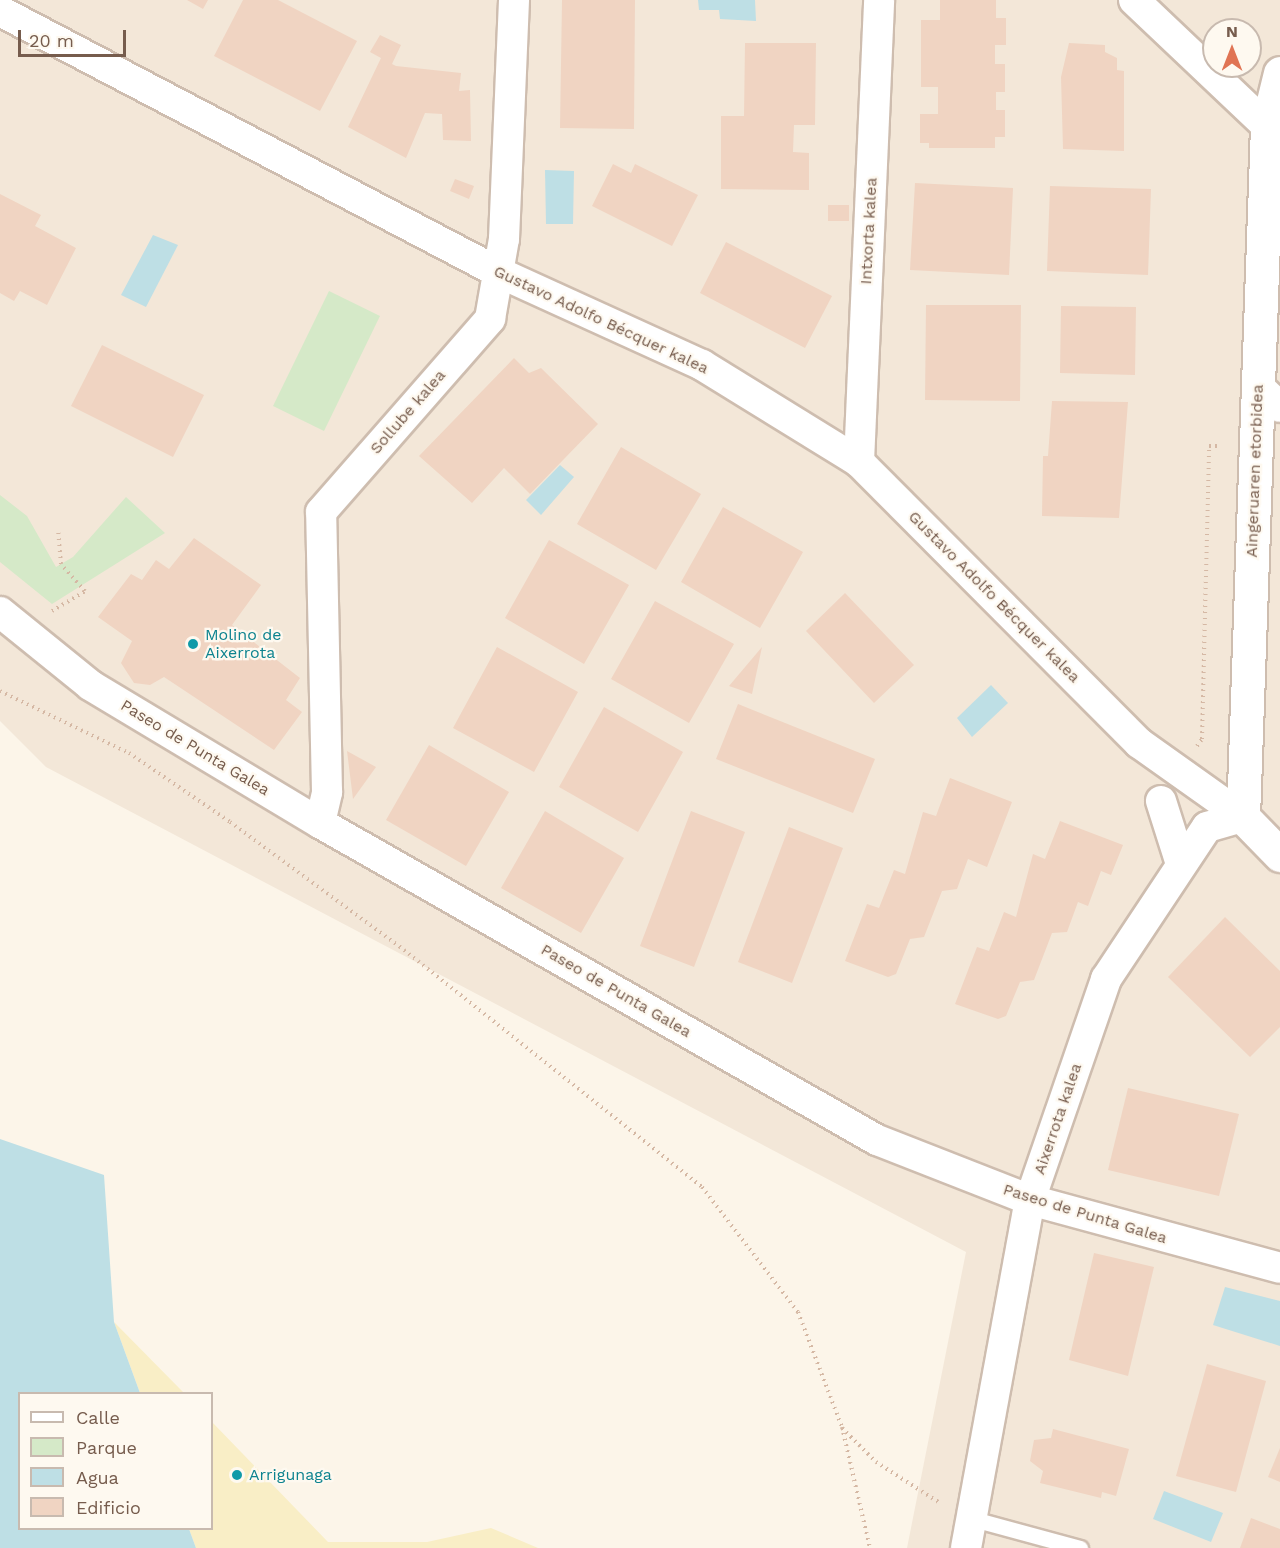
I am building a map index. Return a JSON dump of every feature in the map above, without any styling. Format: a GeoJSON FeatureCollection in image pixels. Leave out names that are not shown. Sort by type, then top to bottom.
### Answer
{"type":"FeatureCollection","features":[{"type":"Feature","properties":{"kind":"street","name":"Sollube kalea"},"geometry":{"type":"LineString","coordinates":[[320,823],[327,792],[321,512],[490,319],[498,272],[514,0]]}},
{"type":"Feature","properties":{"kind":"street","name":"Intxorta kalea"},"geometry":{"type":"LineString","coordinates":[[859,462],[879,0]]}},
{"type":"Feature","properties":{"kind":"street"},"geometry":{"type":"LineString","coordinates":[[1134,0],[1267,126]]}},
{"type":"Feature","properties":{"kind":"street","name":"Gustavo Adolfo Bécquer kalea"},"geometry":{"type":"LineString","coordinates":[[0,11],[498,272],[702,365],[859,462],[1139,743],[1243,817]]}},
{"type":"Feature","properties":{"kind":"street","name":"Aingeruaren etorbidea"},"geometry":{"type":"LineString","coordinates":[[1243,817],[1269,396],[1267,126],[1280,73]]}},
{"type":"Feature","properties":{"kind":"street","name":"Paseo de Punta Galea"},"geometry":{"type":"LineString","coordinates":[[10,621],[90,685],[320,823],[877,1140],[1030,1200],[1280,1268]]}},
{"type":"Feature","properties":{"kind":"street"},"geometry":{"type":"LineString","coordinates":[[1161,801],[1181,864]]}},
{"type":"Feature","properties":{"kind":"street"},"geometry":{"type":"LineString","coordinates":[[1243,817],[1280,855]]}},
{"type":"Feature","properties":{"kind":"street","name":"Aixerrota kalea"},"geometry":{"type":"LineString","coordinates":[[966,1548],[1030,1200],[1106,979],[1207,827],[1243,817]]}},
{"type":"Feature","properties":{"kind":"lane"},"geometry":{"type":"LineString","coordinates":[[973,1519],[1080,1548]]}},
{"type":"Feature","properties":{"kind":"path"},"geometry":{"type":"LineString","coordinates":[[1189,757],[1202,739],[1209,446]]}},
{"type":"Feature","properties":{"kind":"path"},"geometry":{"type":"LineString","coordinates":[[10,621],[85,591],[61,564],[58,528]]}},
{"type":"Feature","properties":{"kind":"path"},"geometry":{"type":"LineString","coordinates":[[0,691],[129,753],[230,822],[404,950],[702,1187],[798,1312],[842,1427],[870,1548]]}},
{"type":"Feature","properties":{"kind":"path"},"geometry":{"type":"LineString","coordinates":[[842,1427],[892,1474],[973,1519]]}},
{"type":"Feature","properties":{"kind":"shaded area"},"geometry":{"type":"Polygon","coordinates":[[[0,0],[1280,0],[1280,1548],[907,1548],[966,1252],[46,767],[0,721],[0,0]]]}},
{"type":"Feature","properties":{"kind":"green space"},"geometry":{"type":"Polygon","coordinates":[[[329,291],[380,316],[324,431],[273,406],[329,291]]]}},
{"type":"Feature","properties":{"kind":"green space"},"geometry":{"type":"Polygon","coordinates":[[[0,495],[27,516],[56,567],[73,557],[126,497],[165,533],[52,604],[0,562],[0,495]]]}},
{"type":"Feature","properties":{"kind":"sand"},"geometry":{"type":"Polygon","coordinates":[[[114,1322],[183,1392],[140,1392],[114,1322]]]}},
{"type":"Feature","properties":{"kind":"sand","name":"Arrigunaga"},"geometry":{"type":"Polygon","coordinates":[[[213,1423],[328,1542],[427,1542],[491,1528],[538,1548],[196,1548],[189,1530],[213,1530],[213,1423]]]}},
{"type":"Feature","properties":{"kind":"water"},"geometry":{"type":"Polygon","coordinates":[[[698,0],[755,0],[756,21],[720,19],[719,10],[699,10],[698,0]]]}},
{"type":"Feature","properties":{"kind":"water"},"geometry":{"type":"Polygon","coordinates":[[[545,170],[574,171],[573,224],[546,224],[545,170]]]}},
{"type":"Feature","properties":{"kind":"water"},"geometry":{"type":"Polygon","coordinates":[[[153,235],[178,245],[146,307],[121,295],[153,235]]]}},
{"type":"Feature","properties":{"kind":"water"},"geometry":{"type":"Polygon","coordinates":[[[560,465],[574,477],[541,515],[526,500],[560,465]]]}},
{"type":"Feature","properties":{"kind":"water"},"geometry":{"type":"Polygon","coordinates":[[[991,685],[1008,703],[972,737],[957,718],[991,685]]]}},
{"type":"Feature","properties":{"kind":"water"},"geometry":{"type":"Polygon","coordinates":[[[0,1139],[104,1175],[114,1322],[140,1392],[18,1392],[18,1530],[189,1530],[196,1548],[0,1548],[0,1139]]]}},
{"type":"Feature","properties":{"kind":"water"},"geometry":{"type":"Polygon","coordinates":[[[1225,1287],[1280,1301],[1280,1346],[1213,1325],[1225,1287]]]}},
{"type":"Feature","properties":{"kind":"water"},"geometry":{"type":"Polygon","coordinates":[[[1164,1491],[1223,1513],[1211,1542],[1153,1519],[1164,1491]]]}},
{"type":"Feature","properties":{"kind":"building"},"geometry":{"type":"Polygon","coordinates":[[[187,0],[208,0],[203,9],[187,0]]]}},
{"type":"Feature","properties":{"kind":"building"},"geometry":{"type":"Polygon","coordinates":[[[243,0],[278,0],[357,41],[320,111],[214,56],[243,0]]]}},
{"type":"Feature","properties":{"kind":"building"},"geometry":{"type":"Polygon","coordinates":[[[562,0],[635,0],[634,129],[560,128],[562,0]]]}},
{"type":"Feature","properties":{"kind":"building"},"geometry":{"type":"Polygon","coordinates":[[[940,0],[996,0],[996,18],[1006,18],[1006,45],[995,45],[995,64],[1005,64],[1005,92],[996,92],[996,110],[1005,110],[1005,137],[995,137],[995,148],[929,148],[929,143],[920,143],[920,114],[938,114],[938,87],[921,87],[921,20],[940,20],[940,0]]]}},
{"type":"Feature","properties":{"kind":"building"},"geometry":{"type":"Polygon","coordinates":[[[380,35],[401,45],[392,64],[396,66],[461,73],[459,91],[470,90],[471,141],[443,140],[442,114],[425,113],[406,158],[348,127],[381,58],[370,52],[380,35]]]}},
{"type":"Feature","properties":{"kind":"building"},"geometry":{"type":"Polygon","coordinates":[[[745,43],[816,43],[815,125],[794,125],[793,152],[809,153],[809,190],[721,189],[721,116],[744,116],[745,43]]]}},
{"type":"Feature","properties":{"kind":"building"},"geometry":{"type":"Polygon","coordinates":[[[1069,43],[1105,45],[1105,52],[1117,58],[1117,70],[1124,71],[1124,151],[1063,149],[1061,77],[1069,43]]]}},
{"type":"Feature","properties":{"kind":"building"},"geometry":{"type":"Polygon","coordinates":[[[613,164],[631,173],[635,164],[698,195],[672,246],[592,206],[613,164]]]}},
{"type":"Feature","properties":{"kind":"building"},"geometry":{"type":"Polygon","coordinates":[[[455,179],[474,186],[469,199],[450,191],[455,179]]]}},
{"type":"Feature","properties":{"kind":"building"},"geometry":{"type":"Polygon","coordinates":[[[915,183],[1013,188],[1009,275],[910,270],[915,183]]]}},
{"type":"Feature","properties":{"kind":"building"},"geometry":{"type":"Polygon","coordinates":[[[1050,186],[1151,189],[1148,275],[1047,271],[1050,186]]]}},
{"type":"Feature","properties":{"kind":"building"},"geometry":{"type":"Polygon","coordinates":[[[0,194],[41,215],[35,226],[76,248],[47,305],[20,291],[14,301],[0,293],[0,194]]]}},
{"type":"Feature","properties":{"kind":"building"},"geometry":{"type":"Polygon","coordinates":[[[828,205],[849,205],[849,221],[828,221],[828,205]]]}},
{"type":"Feature","properties":{"kind":"building"},"geometry":{"type":"Polygon","coordinates":[[[726,242],[832,296],[805,348],[700,293],[726,242]]]}},
{"type":"Feature","properties":{"kind":"building"},"geometry":{"type":"Polygon","coordinates":[[[926,305],[1021,305],[1020,401],[925,400],[926,305]]]}},
{"type":"Feature","properties":{"kind":"building"},"geometry":{"type":"Polygon","coordinates":[[[1061,306],[1136,307],[1135,375],[1060,373],[1061,306]]]}},
{"type":"Feature","properties":{"kind":"building"},"geometry":{"type":"Polygon","coordinates":[[[102,345],[204,395],[173,457],[71,406],[102,345]]]}},
{"type":"Feature","properties":{"kind":"building"},"geometry":{"type":"Polygon","coordinates":[[[514,358],[529,373],[541,368],[598,424],[530,494],[504,468],[472,503],[419,456],[514,358]]]}},
{"type":"Feature","properties":{"kind":"building"},"geometry":{"type":"Polygon","coordinates":[[[1052,401],[1128,402],[1119,518],[1042,516],[1043,456],[1048,456],[1052,401]]]}},
{"type":"Feature","properties":{"kind":"building"},"geometry":{"type":"Polygon","coordinates":[[[621,447],[701,494],[656,570],[577,524],[621,447]]]}},
{"type":"Feature","properties":{"kind":"building"},"geometry":{"type":"Polygon","coordinates":[[[723,507],[803,552],[760,628],[681,582],[723,507]]]}},
{"type":"Feature","properties":{"kind":"building","name":"Molino de Aixerrota"},"geometry":{"type":"Polygon","coordinates":[[[194,538],[261,585],[232,625],[300,678],[286,700],[302,712],[274,750],[164,677],[150,685],[134,683],[121,663],[132,641],[98,617],[131,574],[142,580],[156,560],[169,569],[194,538]]]}},
{"type":"Feature","properties":{"kind":"building"},"geometry":{"type":"Polygon","coordinates":[[[549,540],[629,585],[584,664],[505,618],[549,540]]]}},
{"type":"Feature","properties":{"kind":"building"},"geometry":{"type":"Polygon","coordinates":[[[845,593],[914,665],[874,703],[806,631],[845,593]]]}},
{"type":"Feature","properties":{"kind":"building"},"geometry":{"type":"Polygon","coordinates":[[[655,601],[734,644],[689,723],[611,679],[655,601]]]}},
{"type":"Feature","properties":{"kind":"building"},"geometry":{"type":"Polygon","coordinates":[[[497,647],[578,692],[534,772],[453,728],[497,647]]]}},
{"type":"Feature","properties":{"kind":"building"},"geometry":{"type":"Polygon","coordinates":[[[762,647],[752,694],[729,686],[762,647]]]}},
{"type":"Feature","properties":{"kind":"building"},"geometry":{"type":"Polygon","coordinates":[[[738,704],[875,759],[853,813],[716,759],[738,704]]]}},
{"type":"Feature","properties":{"kind":"building"},"geometry":{"type":"Polygon","coordinates":[[[604,707],[683,752],[638,832],[559,787],[604,707]]]}},
{"type":"Feature","properties":{"kind":"building"},"geometry":{"type":"Polygon","coordinates":[[[429,745],[509,792],[466,866],[386,820],[429,745]]]}},
{"type":"Feature","properties":{"kind":"building"},"geometry":{"type":"Polygon","coordinates":[[[347,751],[376,767],[353,799],[347,751]]]}},
{"type":"Feature","properties":{"kind":"building"},"geometry":{"type":"Polygon","coordinates":[[[950,778],[1012,802],[987,867],[968,859],[957,889],[942,891],[924,937],[910,939],[896,974],[888,977],[845,961],[867,904],[879,908],[894,870],[905,874],[923,812],[936,816],[950,778]]]}},
{"type":"Feature","properties":{"kind":"building"},"geometry":{"type":"Polygon","coordinates":[[[545,811],[624,858],[581,933],[501,888],[545,811]]]}},
{"type":"Feature","properties":{"kind":"building"},"geometry":{"type":"Polygon","coordinates":[[[691,811],[745,832],[694,967],[640,946],[691,811]]]}},
{"type":"Feature","properties":{"kind":"building"},"geometry":{"type":"Polygon","coordinates":[[[1060,821],[1123,845],[1111,875],[1101,871],[1088,906],[1078,902],[1067,932],[1052,933],[1034,980],[1020,982],[1006,1016],[998,1019],[955,1004],[977,947],[989,951],[1004,912],[1016,917],[1033,854],[1045,859],[1060,821]]]}},
{"type":"Feature","properties":{"kind":"building"},"geometry":{"type":"Polygon","coordinates":[[[789,827],[843,848],[792,983],[738,962],[789,827]]]}},
{"type":"Feature","properties":{"kind":"building"},"geometry":{"type":"Polygon","coordinates":[[[1225,917],[1280,971],[1280,1027],[1250,1057],[1168,977],[1225,917]]]}},
{"type":"Feature","properties":{"kind":"building"},"geometry":{"type":"Polygon","coordinates":[[[1128,1088],[1239,1114],[1219,1196],[1108,1170],[1128,1088]]]}},
{"type":"Feature","properties":{"kind":"building"},"geometry":{"type":"Polygon","coordinates":[[[1094,1253],[1154,1267],[1128,1376],[1069,1360],[1094,1253]]]}},
{"type":"Feature","properties":{"kind":"building"},"geometry":{"type":"Polygon","coordinates":[[[1207,1364],[1266,1381],[1236,1492],[1176,1476],[1207,1364]]]}},
{"type":"Feature","properties":{"kind":"building"},"geometry":{"type":"Polygon","coordinates":[[[1053,1429],[1129,1449],[1116,1496],[1102,1492],[1101,1498],[1040,1483],[1043,1471],[1030,1461],[1034,1440],[1051,1438],[1053,1429]]]}},
{"type":"Feature","properties":{"kind":"building"},"geometry":{"type":"Polygon","coordinates":[[[1280,1448],[1280,1482],[1268,1477],[1280,1448]]]}},
{"type":"Feature","properties":{"kind":"building"},"geometry":{"type":"Polygon","coordinates":[[[1251,1518],[1280,1529],[1280,1548],[1240,1548],[1251,1518]]]}},
{"type":"Feature","properties":{"kind":"place","name":"Molino de Aixerrota"},"geometry":{"type":"Point","coordinates":[193,644]}},
{"type":"Feature","properties":{"kind":"place","name":"Arrigunaga"},"geometry":{"type":"Point","coordinates":[237,1475]}}]}
